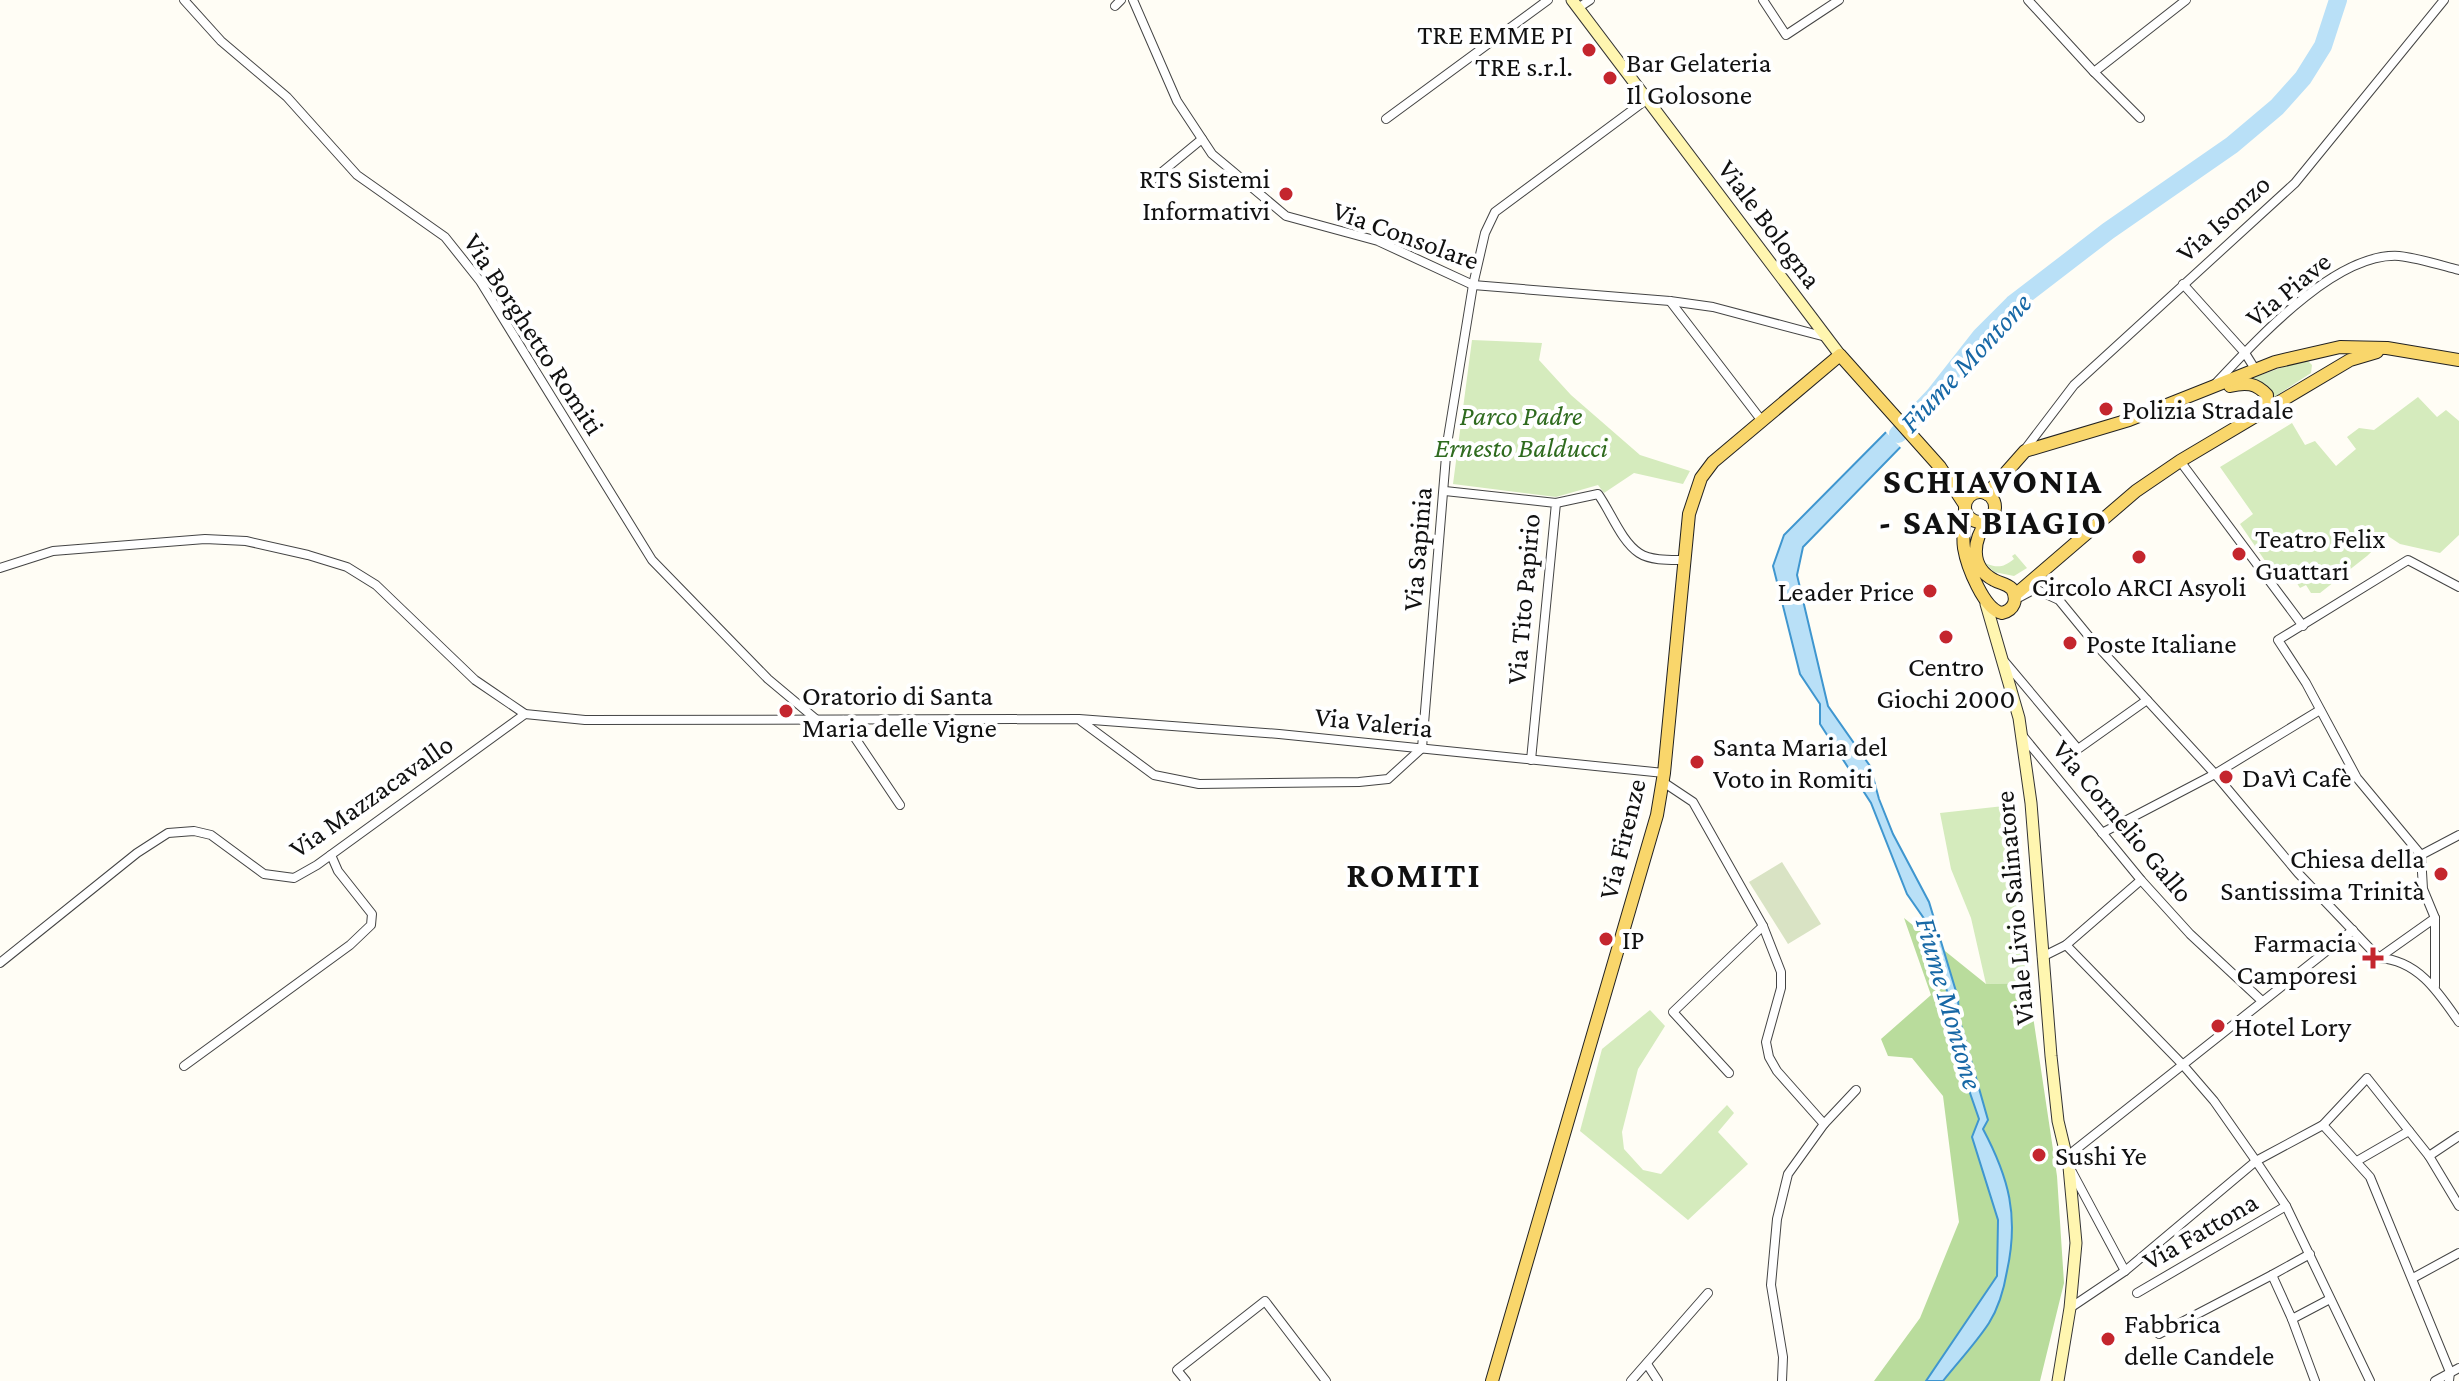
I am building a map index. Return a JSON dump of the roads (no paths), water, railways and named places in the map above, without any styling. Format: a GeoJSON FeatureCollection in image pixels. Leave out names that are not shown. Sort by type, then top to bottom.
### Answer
{"type":"FeatureCollection","features":[{"type":"Feature","properties":{"kind":"main road","name":"Viale Bologna"},"geometry":{"type":"LineString","coordinates":[[1575,4],[1826,337],[1937,464],[1965,507]]}},
{"type":"Feature","properties":{"kind":"main road"},"geometry":{"type":"LineString","coordinates":[[2387,348],[2350,360],[2180,461],[2136,491],[2015,598],[2012,608],[2004,612],[1992,610],[1986,604],[1964,548],[1965,507],[1971,495],[1987,491],[2025,451],[2129,420],[2255,369],[2340,347],[2387,348],[2459,360]]}},
{"type":"Feature","properties":{"kind":"main road"},"geometry":{"type":"LineString","coordinates":[[2309,354],[2320,361],[2317,380]]}},
{"type":"Feature","properties":{"kind":"main road","name":"Via Firenze"},"geometry":{"type":"LineString","coordinates":[[1492,1381],[1649,845],[1663,778],[1689,514],[1701,478],[1713,462],[1840,355]]}},
{"type":"Feature","properties":{"kind":"main road"},"geometry":{"type":"LineString","coordinates":[[2209,390],[2245,382],[2261,388],[2267,395],[2266,411]]}},
{"type":"Feature","properties":{"kind":"main road","name":"Viale Bologna"},"geometry":{"type":"LineString","coordinates":[[1937,464],[1959,482],[1987,491]]}},
{"type":"Feature","properties":{"kind":"main road"},"geometry":{"type":"LineString","coordinates":[[1987,491],[1994,500],[1995,509],[1977,541],[1976,558],[1987,576],[2007,584],[2015,598]]}},
{"type":"Feature","properties":{"kind":"main road"},"geometry":{"type":"LineString","coordinates":[[1965,507],[1973,520],[1987,521]]}},
{"type":"Feature","properties":{"kind":"main road","name":"Viale Livio Salinatore"},"geometry":{"type":"LineString","coordinates":[[1986,604],[2005,662],[2021,735],[2031,803],[2055,1095],[2067,1162],[2076,1243],[2070,1308],[2058,1381]]}},
{"type":"Feature","properties":{"kind":"main road"},"geometry":{"type":"LineString","coordinates":[[1999,646],[1999,627],[2004,612]]}},
{"type":"Feature","properties":{"kind":"street","name":"Via Borghetto Romiti"},"geometry":{"type":"LineString","coordinates":[[184,0],[221,41],[287,97],[357,175],[445,237],[480,281],[652,560],[768,679],[817,721]]}},
{"type":"Feature","properties":{"kind":"street","name":"Via Consolare"},"geometry":{"type":"LineString","coordinates":[[1133,0],[1177,101],[1212,154],[1286,216],[1378,241],[1473,285],[1713,307],[1826,337]]}},
{"type":"Feature","properties":{"kind":"street"},"geometry":{"type":"LineString","coordinates":[[1386,119],[1548,0]]}},
{"type":"Feature","properties":{"kind":"street"},"geometry":{"type":"LineString","coordinates":[[1575,4],[1590,0]]}},
{"type":"Feature","properties":{"kind":"street"},"geometry":{"type":"LineString","coordinates":[[1763,0],[1786,35],[1839,0]]}},
{"type":"Feature","properties":{"kind":"street"},"geometry":{"type":"LineString","coordinates":[[2028,0],[2140,118]]}},
{"type":"Feature","properties":{"kind":"street"},"geometry":{"type":"LineString","coordinates":[[2094,72],[2187,0]]}},
{"type":"Feature","properties":{"kind":"street","name":"Via Isonzo"},"geometry":{"type":"LineString","coordinates":[[2019,457],[2074,385],[2295,183],[2444,0]]}},
{"type":"Feature","properties":{"kind":"street","name":"Via Sapinia"},"geometry":{"type":"LineString","coordinates":[[1422,748],[1447,444],[1473,285],[1485,233],[1495,212],[1646,100]]}},
{"type":"Feature","properties":{"kind":"street"},"geometry":{"type":"LineString","coordinates":[[1151,181],[1202,139]]}},
{"type":"Feature","properties":{"kind":"street","name":"Via Piave"},"geometry":{"type":"LineString","coordinates":[[2209,390],[2316,288],[2353,265],[2397,256],[2459,270]]}},
{"type":"Feature","properties":{"kind":"street"},"geometry":{"type":"LineString","coordinates":[[2183,284],[2245,353],[2255,369]]}},
{"type":"Feature","properties":{"kind":"street"},"geometry":{"type":"LineString","coordinates":[[1670,301],[1762,421]]}},
{"type":"Feature","properties":{"kind":"street"},"geometry":{"type":"LineString","coordinates":[[2180,461],[2303,626]]}},
{"type":"Feature","properties":{"kind":"street","name":"Via Tito Papirio"},"geometry":{"type":"LineString","coordinates":[[1445,491],[1556,503],[1531,760]]}},
{"type":"Feature","properties":{"kind":"street"},"geometry":{"type":"LineString","coordinates":[[1556,503],[1598,494],[1623,535],[1640,554],[1658,559],[1684,560]]}},
{"type":"Feature","properties":{"kind":"street"},"geometry":{"type":"LineString","coordinates":[[0,568],[53,551],[205,539],[246,541],[308,555],[347,567],[376,585],[475,680],[525,714]]}},
{"type":"Feature","properties":{"kind":"street"},"geometry":{"type":"LineString","coordinates":[[2435,986],[2435,918],[2423,889],[2421,855],[2357,778],[2278,640],[2408,560],[2459,587]]}},
{"type":"Feature","properties":{"kind":"street"},"geometry":{"type":"LineString","coordinates":[[2015,598],[2035,589],[2059,600],[2215,774],[2298,873],[2379,958],[2393,959],[2410,967],[2435,986],[2459,1022]]}},
{"type":"Feature","properties":{"kind":"street"},"geometry":{"type":"LineString","coordinates":[[2005,662],[2078,749],[2147,700]]}},
{"type":"Feature","properties":{"kind":"street"},"geometry":{"type":"LineString","coordinates":[[2102,833],[2215,774],[2320,710]]}},
{"type":"Feature","properties":{"kind":"street","name":"Via Valeria"},"geometry":{"type":"LineString","coordinates":[[525,714],[585,720],[1079,719],[1422,748],[1663,778]]}},
{"type":"Feature","properties":{"kind":"street","name":"Via Mazzacavallo"},"geometry":{"type":"LineString","coordinates":[[0,963],[137,853],[168,833],[194,831],[211,835],[264,874],[294,878],[331,855],[525,714]]}},
{"type":"Feature","properties":{"kind":"street"},"geometry":{"type":"LineString","coordinates":[[1079,719],[1154,775],[1199,784],[1388,779],[1422,748]]}},
{"type":"Feature","properties":{"kind":"street"},"geometry":{"type":"LineString","coordinates":[[843,720],[900,805]]}},
{"type":"Feature","properties":{"kind":"street","name":"Via Cornelio Gallo"},"geometry":{"type":"LineString","coordinates":[[2021,735],[2141,880],[2190,934],[2262,1001]]}},
{"type":"Feature","properties":{"kind":"street"},"geometry":{"type":"LineString","coordinates":[[1663,778],[1693,802],[1763,926],[1781,972],[1781,988],[1766,1042],[1769,1057],[1777,1071],[1824,1124]]}},
{"type":"Feature","properties":{"kind":"street"},"geometry":{"type":"LineString","coordinates":[[2421,855],[2459,835]]}},
{"type":"Feature","properties":{"kind":"street"},"geometry":{"type":"LineString","coordinates":[[184,1066],[350,945],[371,925],[372,914],[338,871],[331,855]]}},
{"type":"Feature","properties":{"kind":"street"},"geometry":{"type":"LineString","coordinates":[[2042,957],[2066,945],[2141,880]]}},
{"type":"Feature","properties":{"kind":"street"},"geometry":{"type":"LineString","coordinates":[[2379,958],[2435,918]]}},
{"type":"Feature","properties":{"kind":"street"},"geometry":{"type":"LineString","coordinates":[[1729,1073],[1673,1012],[1763,926]]}},
{"type":"Feature","properties":{"kind":"street"},"geometry":{"type":"LineString","coordinates":[[2067,1162],[2353,930]]}},
{"type":"Feature","properties":{"kind":"street"},"geometry":{"type":"LineString","coordinates":[[2066,945],[2183,1065],[2214,1101],[2256,1161],[2286,1206],[2370,1381]]}},
{"type":"Feature","properties":{"kind":"street"},"geometry":{"type":"LineString","coordinates":[[2070,1308],[2125,1271],[2256,1161],[2323,1125],[2367,1078],[2429,1156],[2459,1206]]}},
{"type":"Feature","properties":{"kind":"street"},"geometry":{"type":"LineString","coordinates":[[1782,1381],[1783,1357],[1771,1285],[1777,1219],[1788,1174],[1824,1124],[1856,1090]]}},
{"type":"Feature","properties":{"kind":"street"},"geometry":{"type":"LineString","coordinates":[[2323,1125],[2370,1177],[2453,1374],[2435,1381]]}},
{"type":"Feature","properties":{"kind":"street"},"geometry":{"type":"LineString","coordinates":[[2357,1161],[2409,1131]]}},
{"type":"Feature","properties":{"kind":"street"},"geometry":{"type":"LineString","coordinates":[[2429,1156],[2459,1136]]}},
{"type":"Feature","properties":{"kind":"street","name":"Viale Livio Salinatore"},"geometry":{"type":"LineString","coordinates":[[2067,1162],[2125,1271]]}},
{"type":"Feature","properties":{"kind":"street","name":"Via Fattona"},"geometry":{"type":"LineString","coordinates":[[2137,1293],[2286,1206]]}},
{"type":"Feature","properties":{"kind":"street"},"geometry":{"type":"LineString","coordinates":[[2413,1278],[2459,1253]]}},
{"type":"Feature","properties":{"kind":"street"},"geometry":{"type":"LineString","coordinates":[[2159,1334],[2310,1254]]}},
{"type":"Feature","properties":{"kind":"street"},"geometry":{"type":"LineString","coordinates":[[2272,1275],[2315,1381]]}},
{"type":"Feature","properties":{"kind":"street"},"geometry":{"type":"LineString","coordinates":[[1631,1381],[1708,1293]]}},
{"type":"Feature","properties":{"kind":"street"},"geometry":{"type":"LineString","coordinates":[[2292,1319],[2330,1299]]}},
{"type":"Feature","properties":{"kind":"street"},"geometry":{"type":"LineString","coordinates":[[1186,1381],[1177,1370],[1265,1301],[1326,1381]]}},
{"type":"Feature","properties":{"kind":"street"},"geometry":{"type":"LineString","coordinates":[[1647,1364],[1658,1381]]}},
{"type":"Feature","properties":{"kind":"water"},"geometry":{"type":"Polygon","coordinates":[[[1908,410],[1922,425],[1803,547],[1797,575],[1828,706],[1870,766],[1893,834],[1929,902],[1958,998],[1959,1018],[1988,1120],[1983,1129],[1999,1164],[2009,1198],[2012,1232],[1998,1304],[1984,1330],[1943,1381],[1926,1381],[1997,1276],[1998,1220],[1972,1137],[1979,1119],[1945,1021],[1951,1004],[1925,920],[1907,894],[1871,803],[1820,724],[1820,704],[1800,674],[1773,566],[1784,535],[1908,410]]]}},
{"type":"Feature","properties":{"kind":"waterway","name":"Fiume Montone"},"geometry":{"type":"LineString","coordinates":[[1898,434],[1934,396],[1981,336],[2013,304],[2108,231],[2232,145],[2277,107],[2303,78],[2323,46],[2338,0]]}},
{"type":"Feature","properties":{"kind":"place","name":"TRE EMME PI TRE s.r.l."},"geometry":{"type":"Point","coordinates":[1589,50]}},
{"type":"Feature","properties":{"kind":"place","name":"Bar Gelateria Il Golosone"},"geometry":{"type":"Point","coordinates":[1610,78]}},
{"type":"Feature","properties":{"kind":"place","name":"RTS Sistemi Informativi"},"geometry":{"type":"Point","coordinates":[1286,194]}},
{"type":"Feature","properties":{"kind":"place","name":"Polizia Stradale"},"geometry":{"type":"Point","coordinates":[2106,409]}},
{"type":"Feature","properties":{"kind":"place","name":"Teatro Felix Guattari"},"geometry":{"type":"Point","coordinates":[2239,554]}},
{"type":"Feature","properties":{"kind":"place","name":"Circolo ARCI Asyoli"},"geometry":{"type":"Point","coordinates":[2139,557]}},
{"type":"Feature","properties":{"kind":"place","name":"Leader Price"},"geometry":{"type":"Point","coordinates":[1930,591]}},
{"type":"Feature","properties":{"kind":"place","name":"Centro Giochi 2000"},"geometry":{"type":"Point","coordinates":[1946,637]}},
{"type":"Feature","properties":{"kind":"place","name":"Poste Italiane"},"geometry":{"type":"Point","coordinates":[2070,643]}},
{"type":"Feature","properties":{"kind":"place","name":"Oratorio di Santa Maria delle Vigne"},"geometry":{"type":"Point","coordinates":[786,711]}},
{"type":"Feature","properties":{"kind":"place","name":"Santa Maria del Voto in Romiti"},"geometry":{"type":"Point","coordinates":[1697,762]}},
{"type":"Feature","properties":{"kind":"place","name":"DaVì Cafè"},"geometry":{"type":"Point","coordinates":[2226,777]}},
{"type":"Feature","properties":{"kind":"place","name":"Chiesa della Santissima Trinità"},"geometry":{"type":"Point","coordinates":[2441,874]}},
{"type":"Feature","properties":{"kind":"place","name":"IP"},"geometry":{"type":"Point","coordinates":[1606,939]}},
{"type":"Feature","properties":{"kind":"place","name":"Farmacia Camporesi"},"geometry":{"type":"Point","coordinates":[2373,958]}},
{"type":"Feature","properties":{"kind":"place","name":"Hotel Lory"},"geometry":{"type":"Point","coordinates":[2218,1026]}},
{"type":"Feature","properties":{"kind":"place","name":"Sushi Ye"},"geometry":{"type":"Point","coordinates":[2039,1155]}},
{"type":"Feature","properties":{"kind":"place","name":"Fabbrica delle Candele"},"geometry":{"type":"Point","coordinates":[2108,1339]}},
{"type":"Feature","properties":{"kind":"district","name":"SCHIAVONIA - SAN BIAGIO"},"geometry":{"type":"Point","coordinates":[1993,502]}},
{"type":"Feature","properties":{"kind":"district","name":"ROMITI"},"geometry":{"type":"Point","coordinates":[1414,875]}},
{"type":"Feature","properties":{"kind":"park label","name":"Parco Padre Ernesto Balducci"},"geometry":{"type":"Point","coordinates":[1521,431]}}]}
